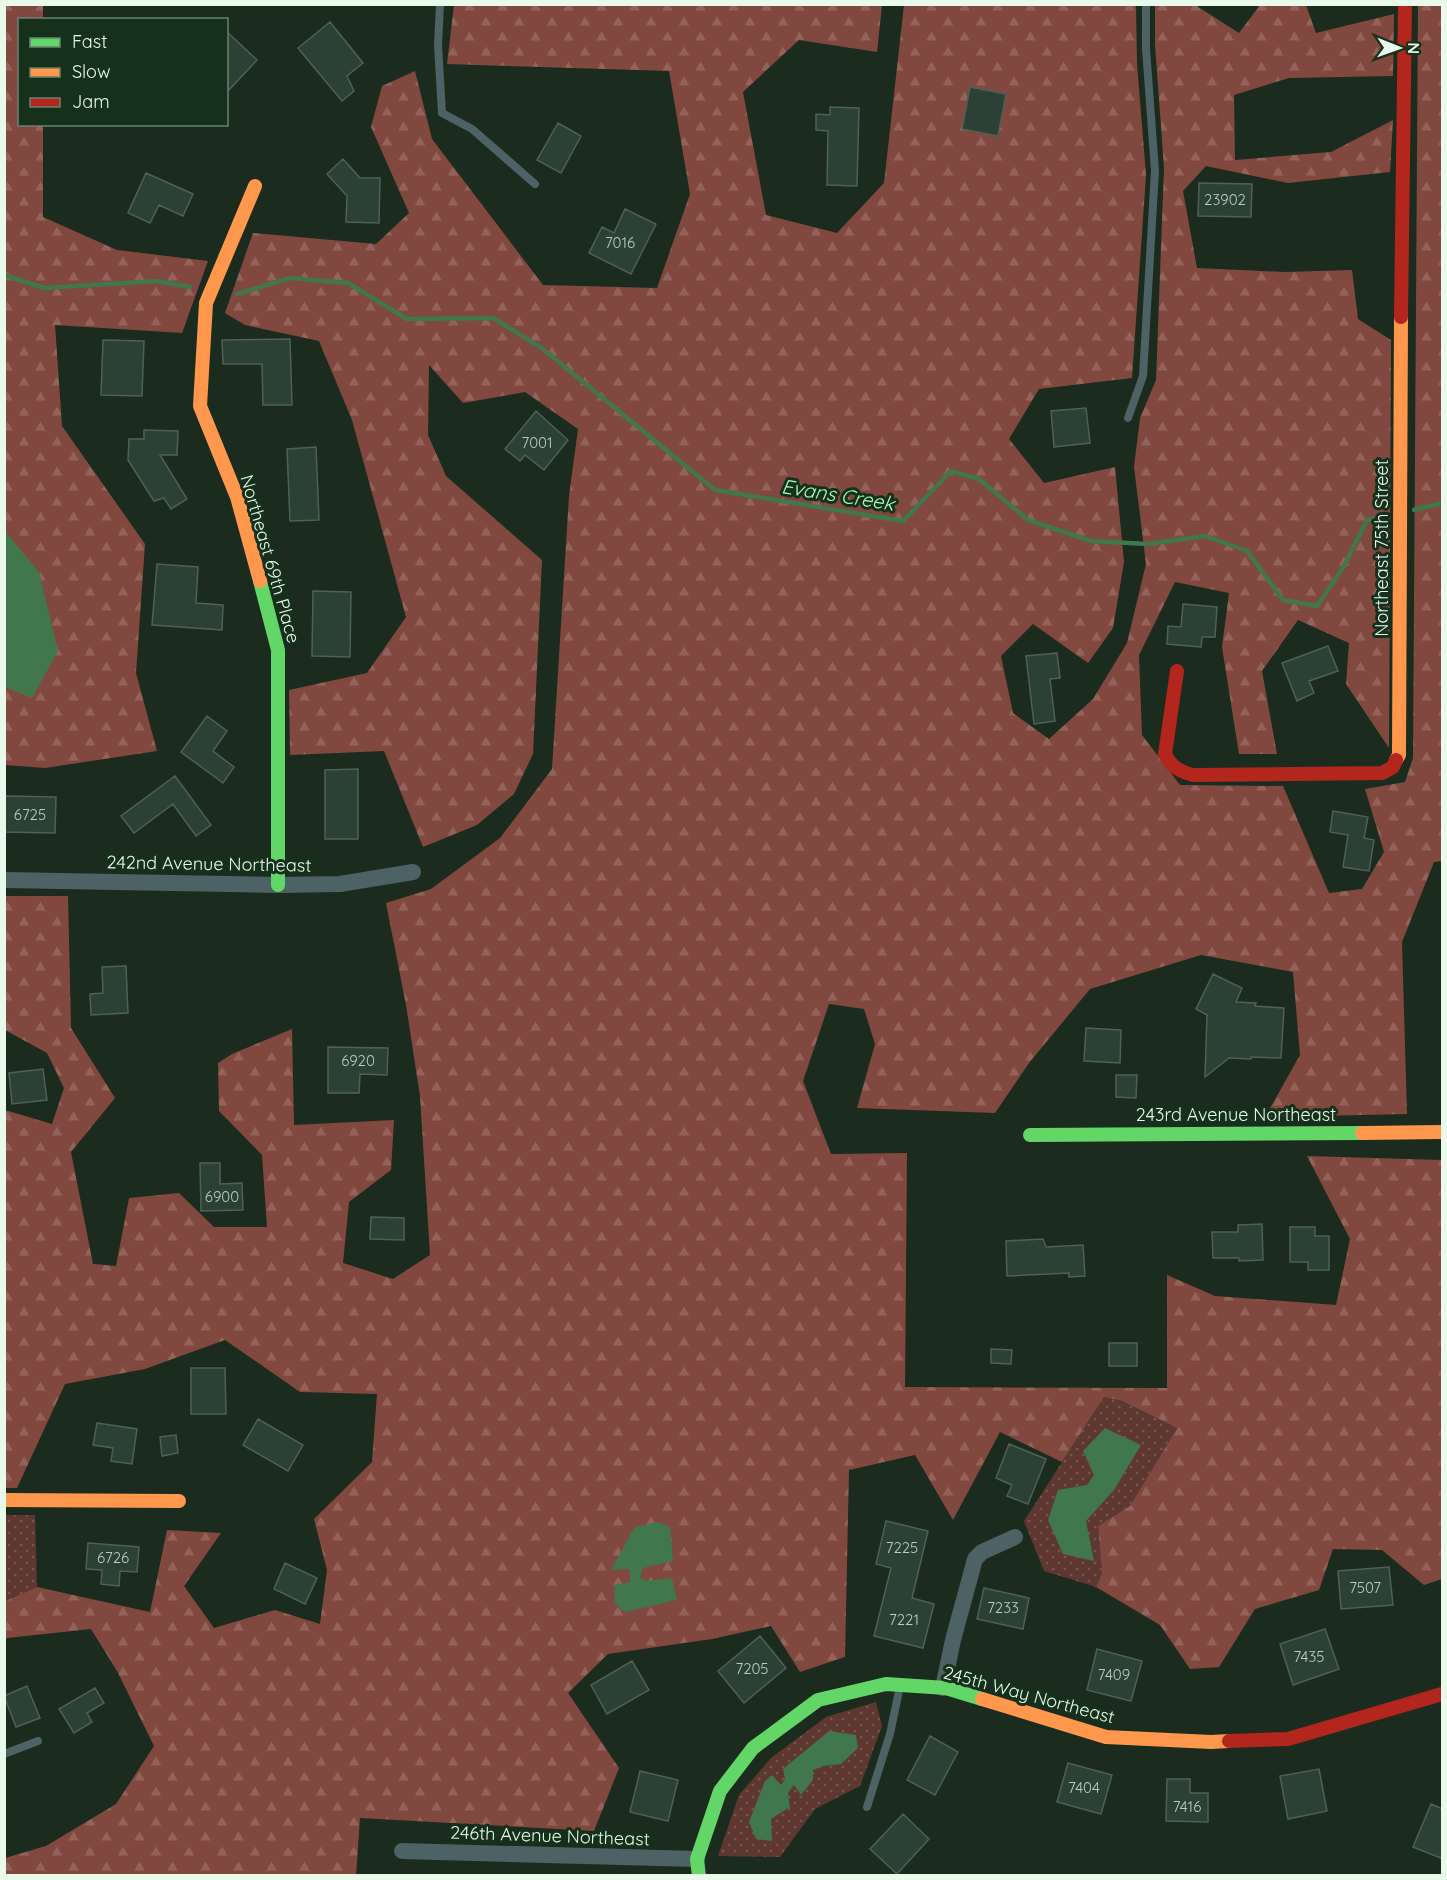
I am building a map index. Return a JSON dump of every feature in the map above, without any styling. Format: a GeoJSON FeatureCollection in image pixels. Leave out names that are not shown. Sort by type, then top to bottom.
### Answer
{"type":"FeatureCollection","features":[{"type":"Feature","properties":{"kind":"street","name":"Northeast 75th Street"},"geometry":{"type":"LineString","coordinates":[[1177,671],[1165,754],[1170,765],[1179,772],[1193,775],[1382,773],[1393,767],[1399,755],[1405,4]]}},
{"type":"Feature","properties":{"kind":"street","name":"Northeast 69th Place"},"geometry":{"type":"LineString","coordinates":[[255,186],[206,303],[200,406],[237,497],[278,650],[278,885]]}},
{"type":"Feature","properties":{"kind":"street","name":"242nd Avenue Northeast"},"geometry":{"type":"LineString","coordinates":[[4,880],[340,884],[412,872]]}},
{"type":"Feature","properties":{"kind":"street","name":"243rd Avenue Northeast"},"geometry":{"type":"LineString","coordinates":[[1030,1135],[1443,1132]]}},
{"type":"Feature","properties":{"kind":"street"},"geometry":{"type":"LineString","coordinates":[[4,1500],[179,1501]]}},
{"type":"Feature","properties":{"kind":"street"},"geometry":{"type":"LineString","coordinates":[[944,1688],[953,1640],[975,1559],[982,1552],[1015,1537]]}},
{"type":"Feature","properties":{"kind":"street","name":"245th Way Northeast"},"geometry":{"type":"LineString","coordinates":[[698,1867],[720,1791],[753,1748],[818,1700],[886,1684],[944,1688],[1106,1737],[1211,1742],[1288,1739],[1443,1694]]}},
{"type":"Feature","properties":{"kind":"street","name":"246th Avenue Northeast"},"geometry":{"type":"LineString","coordinates":[[402,1851],[698,1867]]}},
{"type":"Feature","properties":{"kind":"lane"},"geometry":{"type":"LineString","coordinates":[[440,4],[438,45],[442,113],[472,129],[535,184]]}},
{"type":"Feature","properties":{"kind":"lane"},"geometry":{"type":"LineString","coordinates":[[1128,418],[1143,376],[1155,171],[1146,49],[1146,4]]}},
{"type":"Feature","properties":{"kind":"lane"},"geometry":{"type":"LineString","coordinates":[[867,1807],[890,1734],[900,1685]]}},
{"type":"Feature","properties":{"kind":"lane"},"geometry":{"type":"LineString","coordinates":[[4,1754],[38,1741]]}},
{"type":"Feature","properties":{"kind":"shaded area"},"geometry":{"type":"Polygon","coordinates":[[[4,530],[39,572],[58,651],[32,698],[5,687],[4,530]]]}},
{"type":"Feature","properties":{"kind":"shaded area"},"geometry":{"type":"Polygon","coordinates":[[[1104,1397],[1122,1401],[1177,1428],[1130,1506],[1098,1526],[1102,1573],[1096,1587],[1044,1571],[1024,1521],[1104,1397]]]}},
{"type":"Feature","properties":{"kind":"shaded area"},"geometry":{"type":"Polygon","coordinates":[[[1105,1428],[1141,1445],[1114,1490],[1086,1521],[1094,1561],[1063,1554],[1048,1520],[1058,1490],[1087,1485],[1094,1475],[1083,1451],[1105,1428]]]}},
{"type":"Feature","properties":{"kind":"shaded area"},"geometry":{"type":"Polygon","coordinates":[[[4,1515],[35,1515],[37,1587],[5,1601],[4,1515]]]}},
{"type":"Feature","properties":{"kind":"shaded area"},"geometry":{"type":"Polygon","coordinates":[[[657,1522],[670,1527],[673,1561],[643,1568],[640,1577],[647,1581],[672,1578],[677,1600],[625,1612],[615,1604],[614,1585],[630,1582],[630,1569],[611,1570],[634,1528],[657,1522]]]}},
{"type":"Feature","properties":{"kind":"shaded area"},"geometry":{"type":"Polygon","coordinates":[[[876,1702],[882,1726],[860,1786],[815,1809],[780,1857],[718,1856],[739,1795],[771,1758],[826,1717],[876,1702]]]}},
{"type":"Feature","properties":{"kind":"shaded area"},"geometry":{"type":"Polygon","coordinates":[[[829,1731],[856,1735],[858,1748],[841,1764],[823,1766],[813,1770],[813,1780],[801,1795],[794,1785],[788,1793],[790,1807],[771,1819],[772,1841],[756,1839],[749,1822],[765,1781],[772,1775],[781,1785],[785,1779],[783,1769],[829,1731]]]}},
{"type":"Feature","properties":{"kind":"green space"},"geometry":{"type":"Polygon","coordinates":[[[4,5],[43,5],[43,18],[18,18],[18,126],[43,126],[43,217],[117,250],[208,261],[182,333],[55,325],[62,426],[145,544],[136,673],[157,751],[45,768],[5,765],[4,5]]]}},
{"type":"Feature","properties":{"kind":"green space"},"geometry":{"type":"Polygon","coordinates":[[[454,5],[882,5],[877,52],[799,40],[743,92],[766,215],[837,233],[884,183],[904,5],[1136,5],[1137,64],[1146,175],[1132,378],[1039,389],[1009,439],[1044,483],[1115,467],[1124,562],[1113,628],[1088,663],[1033,624],[1001,656],[1013,713],[1049,739],[1093,699],[1127,643],[1146,564],[1134,467],[1140,418],[1156,380],[1164,168],[1155,45],[1155,5],[1195,5],[1239,33],[1260,5],[1306,5],[1316,33],[1394,14],[1393,76],[1289,78],[1234,95],[1235,160],[1331,152],[1393,120],[1390,172],[1288,183],[1206,166],[1183,191],[1197,268],[1285,272],[1352,270],[1358,319],[1391,340],[1389,748],[1346,684],[1349,643],[1298,620],[1262,671],[1277,754],[1239,754],[1222,647],[1229,593],[1175,582],[1139,655],[1142,735],[1180,785],[1283,786],[1329,893],[1362,889],[1384,852],[1365,789],[1405,782],[1413,758],[1418,5],[1442,5],[1442,861],[1434,862],[1402,942],[1407,1114],[1265,1117],[1300,1055],[1293,972],[1201,955],[1090,989],[1029,1063],[995,1113],[857,1108],[875,1044],[864,1009],[829,1004],[803,1081],[831,1154],[907,1153],[905,1387],[1167,1388],[1167,1275],[1215,1296],[1336,1305],[1350,1239],[1307,1156],[1442,1160],[1442,1579],[1424,1585],[1382,1550],[1333,1549],[1319,1590],[1255,1609],[1219,1667],[1190,1669],[1160,1625],[1096,1587],[1102,1573],[1098,1526],[1130,1506],[1177,1428],[1122,1401],[1104,1397],[1062,1462],[1000,1432],[953,1520],[915,1455],[849,1470],[845,1657],[800,1672],[771,1626],[712,1639],[608,1654],[568,1693],[619,1768],[594,1831],[360,1818],[356,1876],[5,1875],[5,1858],[46,1846],[116,1804],[154,1746],[117,1671],[91,1629],[7,1638],[5,1641],[5,1601],[37,1587],[150,1612],[167,1530],[221,1533],[184,1586],[214,1628],[275,1610],[320,1624],[327,1570],[314,1519],[372,1462],[377,1394],[300,1392],[225,1340],[145,1369],[65,1384],[17,1488],[5,1488],[5,1110],[52,1124],[64,1088],[47,1053],[5,1030],[5,896],[68,896],[71,1028],[115,1098],[71,1152],[93,1264],[116,1266],[129,1198],[179,1193],[214,1227],[267,1227],[262,1155],[219,1111],[218,1063],[232,1054],[292,1029],[294,1125],[394,1120],[391,1170],[349,1202],[343,1263],[393,1279],[430,1255],[420,1096],[406,1005],[386,903],[431,889],[500,838],[552,769],[569,496],[578,429],[525,392],[463,403],[429,365],[428,435],[446,476],[542,560],[533,754],[514,794],[477,825],[423,847],[384,751],[290,755],[289,690],[367,673],[406,617],[352,420],[319,341],[245,325],[225,313],[253,233],[376,244],[409,213],[371,127],[382,86],[415,71],[432,139],[543,285],[657,288],[690,194],[669,71],[447,64],[454,5]]]}},
{"type":"Feature","properties":{"kind":"building"},"geometry":{"type":"Polygon","coordinates":[[[330,22],[363,63],[347,76],[354,91],[342,101],[298,48],[330,22]]]}},
{"type":"Feature","properties":{"kind":"building"},"geometry":{"type":"Polygon","coordinates":[[[228,33],[257,60],[228,91],[228,33]]]}},
{"type":"Feature","properties":{"kind":"building"},"geometry":{"type":"Polygon","coordinates":[[[970,87],[1006,94],[998,136],[962,129],[970,87]]]}},
{"type":"Feature","properties":{"kind":"building"},"geometry":{"type":"Polygon","coordinates":[[[830,107],[859,108],[857,186],[827,185],[828,131],[816,130],[816,114],[830,115],[830,107]]]}},
{"type":"Feature","properties":{"kind":"building"},"geometry":{"type":"Polygon","coordinates":[[[558,123],[581,136],[561,173],[537,160],[558,123]]]}},
{"type":"Feature","properties":{"kind":"building"},"geometry":{"type":"Polygon","coordinates":[[[343,159],[360,178],[380,178],[379,223],[346,222],[347,196],[327,174],[343,159]]]}},
{"type":"Feature","properties":{"kind":"building"},"geometry":{"type":"Polygon","coordinates":[[[146,173],[193,194],[183,216],[159,205],[150,223],[128,213],[146,173]]]}},
{"type":"Feature","properties":{"kind":"building"},"geometry":{"type":"Polygon","coordinates":[[[1199,183],[1252,184],[1251,217],[1198,216],[1199,183]]]}},
{"type":"Feature","properties":{"kind":"building"},"geometry":{"type":"Polygon","coordinates":[[[625,209],[656,224],[631,274],[589,253],[602,227],[614,233],[625,209]]]}},
{"type":"Feature","properties":{"kind":"building"},"geometry":{"type":"Polygon","coordinates":[[[290,339],[292,405],[263,405],[262,364],[223,364],[222,340],[290,339]]]}},
{"type":"Feature","properties":{"kind":"building"},"geometry":{"type":"Polygon","coordinates":[[[103,340],[144,341],[142,396],[101,395],[103,340]]]}},
{"type":"Feature","properties":{"kind":"building"},"geometry":{"type":"Polygon","coordinates":[[[1086,408],[1090,443],[1054,447],[1051,411],[1086,408]]]}},
{"type":"Feature","properties":{"kind":"building"},"geometry":{"type":"Polygon","coordinates":[[[536,411],[568,440],[544,470],[525,455],[520,461],[505,449],[536,411]]]}},
{"type":"Feature","properties":{"kind":"building"},"geometry":{"type":"Polygon","coordinates":[[[144,430],[178,431],[177,455],[160,455],[187,499],[171,509],[164,498],[154,501],[128,460],[129,439],[144,439],[144,430]]]}},
{"type":"Feature","properties":{"kind":"building"},"geometry":{"type":"Polygon","coordinates":[[[316,447],[319,520],[290,521],[287,449],[316,447]]]}},
{"type":"Feature","properties":{"kind":"building"},"geometry":{"type":"Polygon","coordinates":[[[157,564],[198,567],[196,603],[223,605],[222,630],[152,625],[157,564]]]}},
{"type":"Feature","properties":{"kind":"building"},"geometry":{"type":"Polygon","coordinates":[[[313,591],[351,592],[350,657],[312,656],[313,591]]]}},
{"type":"Feature","properties":{"kind":"building"},"geometry":{"type":"Polygon","coordinates":[[[1183,604],[1217,607],[1215,637],[1202,637],[1201,647],[1167,644],[1168,626],[1181,627],[1183,604]]]}},
{"type":"Feature","properties":{"kind":"building"},"geometry":{"type":"Polygon","coordinates":[[[1328,646],[1338,671],[1309,681],[1314,693],[1297,701],[1282,663],[1328,646]]]}},
{"type":"Feature","properties":{"kind":"building"},"geometry":{"type":"Polygon","coordinates":[[[1057,653],[1060,678],[1050,679],[1055,721],[1034,724],[1026,656],[1057,653]]]}},
{"type":"Feature","properties":{"kind":"building"},"geometry":{"type":"Polygon","coordinates":[[[207,716],[227,731],[213,751],[234,767],[223,783],[181,752],[207,716]]]}},
{"type":"Feature","properties":{"kind":"building"},"geometry":{"type":"Polygon","coordinates":[[[358,769],[358,839],[325,839],[325,770],[358,769]]]}},
{"type":"Feature","properties":{"kind":"building"},"geometry":{"type":"Polygon","coordinates":[[[175,776],[211,825],[196,836],[173,804],[134,833],[121,816],[175,776]]]}},
{"type":"Feature","properties":{"kind":"building"},"geometry":{"type":"Polygon","coordinates":[[[4,796],[56,797],[55,833],[4,832],[4,796]]]}},
{"type":"Feature","properties":{"kind":"building"},"geometry":{"type":"Polygon","coordinates":[[[1333,811],[1368,817],[1364,838],[1374,840],[1369,871],[1343,867],[1348,835],[1330,832],[1333,811]]]}},
{"type":"Feature","properties":{"kind":"building"},"geometry":{"type":"Polygon","coordinates":[[[126,966],[128,1013],[91,1015],[90,994],[103,993],[102,967],[126,966]]]}},
{"type":"Feature","properties":{"kind":"building"},"geometry":{"type":"Polygon","coordinates":[[[1213,974],[1242,988],[1236,1002],[1284,1008],[1281,1058],[1229,1058],[1205,1077],[1207,1015],[1196,1009],[1213,974]]]}},
{"type":"Feature","properties":{"kind":"building"},"geometry":{"type":"Polygon","coordinates":[[[1086,1028],[1121,1030],[1120,1063],[1084,1061],[1086,1028]]]}},
{"type":"Feature","properties":{"kind":"building"},"geometry":{"type":"Polygon","coordinates":[[[328,1047],[388,1048],[387,1075],[360,1074],[359,1093],[328,1093],[328,1047]]]}},
{"type":"Feature","properties":{"kind":"building"},"geometry":{"type":"Polygon","coordinates":[[[43,1069],[47,1100],[12,1104],[9,1073],[43,1069]]]}},
{"type":"Feature","properties":{"kind":"building"},"geometry":{"type":"Polygon","coordinates":[[[1116,1075],[1137,1075],[1136,1098],[1116,1097],[1116,1075]]]}},
{"type":"Feature","properties":{"kind":"building"},"geometry":{"type":"Polygon","coordinates":[[[200,1163],[220,1163],[220,1184],[242,1183],[243,1210],[201,1211],[200,1163]]]}},
{"type":"Feature","properties":{"kind":"building"},"geometry":{"type":"Polygon","coordinates":[[[371,1217],[404,1218],[404,1240],[370,1239],[371,1217]]]}},
{"type":"Feature","properties":{"kind":"building"},"geometry":{"type":"Polygon","coordinates":[[[1262,1224],[1263,1260],[1239,1261],[1239,1258],[1213,1258],[1212,1232],[1238,1232],[1238,1225],[1262,1224]]]}},
{"type":"Feature","properties":{"kind":"building"},"geometry":{"type":"Polygon","coordinates":[[[1290,1227],[1315,1227],[1315,1236],[1329,1236],[1329,1270],[1308,1270],[1308,1262],[1290,1262],[1290,1227]]]}},
{"type":"Feature","properties":{"kind":"building"},"geometry":{"type":"Polygon","coordinates":[[[1043,1239],[1046,1247],[1083,1245],[1085,1276],[1069,1277],[1069,1273],[1007,1276],[1006,1241],[1043,1239]]]}},
{"type":"Feature","properties":{"kind":"building"},"geometry":{"type":"Polygon","coordinates":[[[1109,1343],[1137,1343],[1137,1366],[1109,1366],[1109,1343]]]}},
{"type":"Feature","properties":{"kind":"building"},"geometry":{"type":"Polygon","coordinates":[[[991,1349],[1012,1350],[1011,1364],[991,1363],[991,1349]]]}},
{"type":"Feature","properties":{"kind":"building"},"geometry":{"type":"Polygon","coordinates":[[[191,1368],[225,1368],[226,1414],[191,1414],[191,1368]]]}},
{"type":"Feature","properties":{"kind":"building"},"geometry":{"type":"Polygon","coordinates":[[[258,1419],[303,1445],[288,1471],[243,1445],[258,1419]]]}},
{"type":"Feature","properties":{"kind":"building"},"geometry":{"type":"Polygon","coordinates":[[[97,1423],[137,1429],[132,1464],[111,1461],[113,1448],[93,1445],[97,1423]]]}},
{"type":"Feature","properties":{"kind":"building"},"geometry":{"type":"Polygon","coordinates":[[[176,1435],[178,1453],[162,1456],[160,1437],[176,1435]]]}},
{"type":"Feature","properties":{"kind":"building"},"geometry":{"type":"Polygon","coordinates":[[[1009,1444],[1046,1459],[1028,1504],[1007,1496],[1012,1485],[996,1478],[1009,1444]]]}},
{"type":"Feature","properties":{"kind":"building"},"geometry":{"type":"Polygon","coordinates":[[[886,1521],[928,1531],[912,1598],[934,1604],[923,1648],[874,1636],[891,1568],[876,1564],[886,1521]]]}},
{"type":"Feature","properties":{"kind":"building"},"geometry":{"type":"Polygon","coordinates":[[[88,1543],[139,1547],[137,1572],[120,1571],[119,1586],[101,1584],[102,1570],[86,1569],[88,1543]]]}},
{"type":"Feature","properties":{"kind":"building"},"geometry":{"type":"Polygon","coordinates":[[[285,1563],[317,1578],[305,1604],[274,1589],[285,1563]]]}},
{"type":"Feature","properties":{"kind":"building"},"geometry":{"type":"Polygon","coordinates":[[[1389,1567],[1393,1605],[1341,1609],[1338,1571],[1389,1567]]]}},
{"type":"Feature","properties":{"kind":"building"},"geometry":{"type":"Polygon","coordinates":[[[984,1588],[1029,1598],[1023,1629],[977,1619],[984,1588]]]}},
{"type":"Feature","properties":{"kind":"building"},"geometry":{"type":"Polygon","coordinates":[[[1325,1629],[1339,1669],[1293,1685],[1280,1644],[1325,1629]]]}},
{"type":"Feature","properties":{"kind":"building"},"geometry":{"type":"Polygon","coordinates":[[[760,1636],[786,1668],[744,1703],[718,1671],[760,1636]]]}},
{"type":"Feature","properties":{"kind":"building"},"geometry":{"type":"Polygon","coordinates":[[[1097,1649],[1142,1661],[1131,1701],[1087,1690],[1097,1649]]]}},
{"type":"Feature","properties":{"kind":"building"},"geometry":{"type":"Polygon","coordinates":[[[632,1661],[649,1690],[607,1714],[591,1685],[632,1661]]]}},
{"type":"Feature","properties":{"kind":"building"},"geometry":{"type":"Polygon","coordinates":[[[27,1686],[40,1718],[16,1727],[4,1696],[27,1686]]]}},
{"type":"Feature","properties":{"kind":"building"},"geometry":{"type":"Polygon","coordinates":[[[95,1688],[104,1703],[87,1713],[92,1722],[74,1733],[59,1709],[95,1688]]]}},
{"type":"Feature","properties":{"kind":"building"},"geometry":{"type":"Polygon","coordinates":[[[930,1736],[958,1752],[935,1795],[907,1780],[930,1736]]]}},
{"type":"Feature","properties":{"kind":"building"},"geometry":{"type":"Polygon","coordinates":[[[1068,1763],[1112,1775],[1101,1814],[1057,1802],[1068,1763]]]}},
{"type":"Feature","properties":{"kind":"building"},"geometry":{"type":"Polygon","coordinates":[[[1319,1769],[1327,1811],[1288,1819],[1280,1776],[1319,1769]]]}},
{"type":"Feature","properties":{"kind":"building"},"geometry":{"type":"Polygon","coordinates":[[[640,1771],[678,1780],[668,1821],[630,1812],[640,1771]]]}},
{"type":"Feature","properties":{"kind":"building"},"geometry":{"type":"Polygon","coordinates":[[[1167,1779],[1190,1779],[1190,1793],[1208,1793],[1208,1822],[1166,1821],[1167,1779]]]}},
{"type":"Feature","properties":{"kind":"building"},"geometry":{"type":"Polygon","coordinates":[[[1431,1804],[1443,1809],[1443,1859],[1413,1847],[1431,1804]]]}},
{"type":"Feature","properties":{"kind":"building"},"geometry":{"type":"Polygon","coordinates":[[[903,1814],[929,1839],[897,1874],[870,1849],[903,1814]]]}},
{"type":"Feature","properties":{"kind":"waterway","name":"Evans Creek"},"geometry":{"type":"LineString","coordinates":[[4,275],[44,288],[158,281],[190,287]]}},
{"type":"Feature","properties":{"kind":"waterway","name":"Evans Creek"},"geometry":{"type":"LineString","coordinates":[[237,294],[290,278],[348,283],[407,319],[493,318],[543,349],[715,490],[903,521],[951,471],[979,479],[1028,520],[1091,541],[1148,544],[1205,536],[1247,551],[1283,600],[1317,606],[1344,566],[1367,520],[1387,516]]}},
{"type":"Feature","properties":{"kind":"waterway","name":"Evans Creek"},"geometry":{"type":"LineString","coordinates":[[1414,510],[1442,503]]}},
{"type":"Feature","properties":{"kind":"traffic: fast"},"geometry":{"type":"LineString","coordinates":[[260,581],[278,650],[278,885]]}},
{"type":"Feature","properties":{"kind":"traffic: fast"},"geometry":{"type":"LineString","coordinates":[[1030,1135],[1362,1133]]}},
{"type":"Feature","properties":{"kind":"traffic: fast"},"geometry":{"type":"LineString","coordinates":[[699,1876],[697,1859],[720,1791],[753,1748],[818,1700],[886,1684],[946,1688],[982,1699]]}},
{"type":"Feature","properties":{"kind":"traffic: slow"},"geometry":{"type":"LineString","coordinates":[[255,186],[206,303],[200,406],[237,497],[260,581]]}},
{"type":"Feature","properties":{"kind":"traffic: slow"},"geometry":{"type":"LineString","coordinates":[[1396,760],[1399,755],[1401,317]]}},
{"type":"Feature","properties":{"kind":"traffic: slow"},"geometry":{"type":"LineString","coordinates":[[1362,1133],[1442,1132]]}},
{"type":"Feature","properties":{"kind":"traffic: slow"},"geometry":{"type":"LineString","coordinates":[[4,1500],[179,1501]]}},
{"type":"Feature","properties":{"kind":"traffic: slow"},"geometry":{"type":"LineString","coordinates":[[982,1699],[1106,1737],[1229,1741]]}},
{"type":"Feature","properties":{"kind":"traffic: jam"},"geometry":{"type":"LineString","coordinates":[[1401,317],[1405,4]]}},
{"type":"Feature","properties":{"kind":"traffic: jam"},"geometry":{"type":"LineString","coordinates":[[1177,671],[1165,754],[1176,768],[1184,772],[1193,775],[1382,773],[1393,767],[1396,760]]}},
{"type":"Feature","properties":{"kind":"traffic: jam"},"geometry":{"type":"LineString","coordinates":[[1229,1741],[1288,1739],[1442,1694]]}}]}
